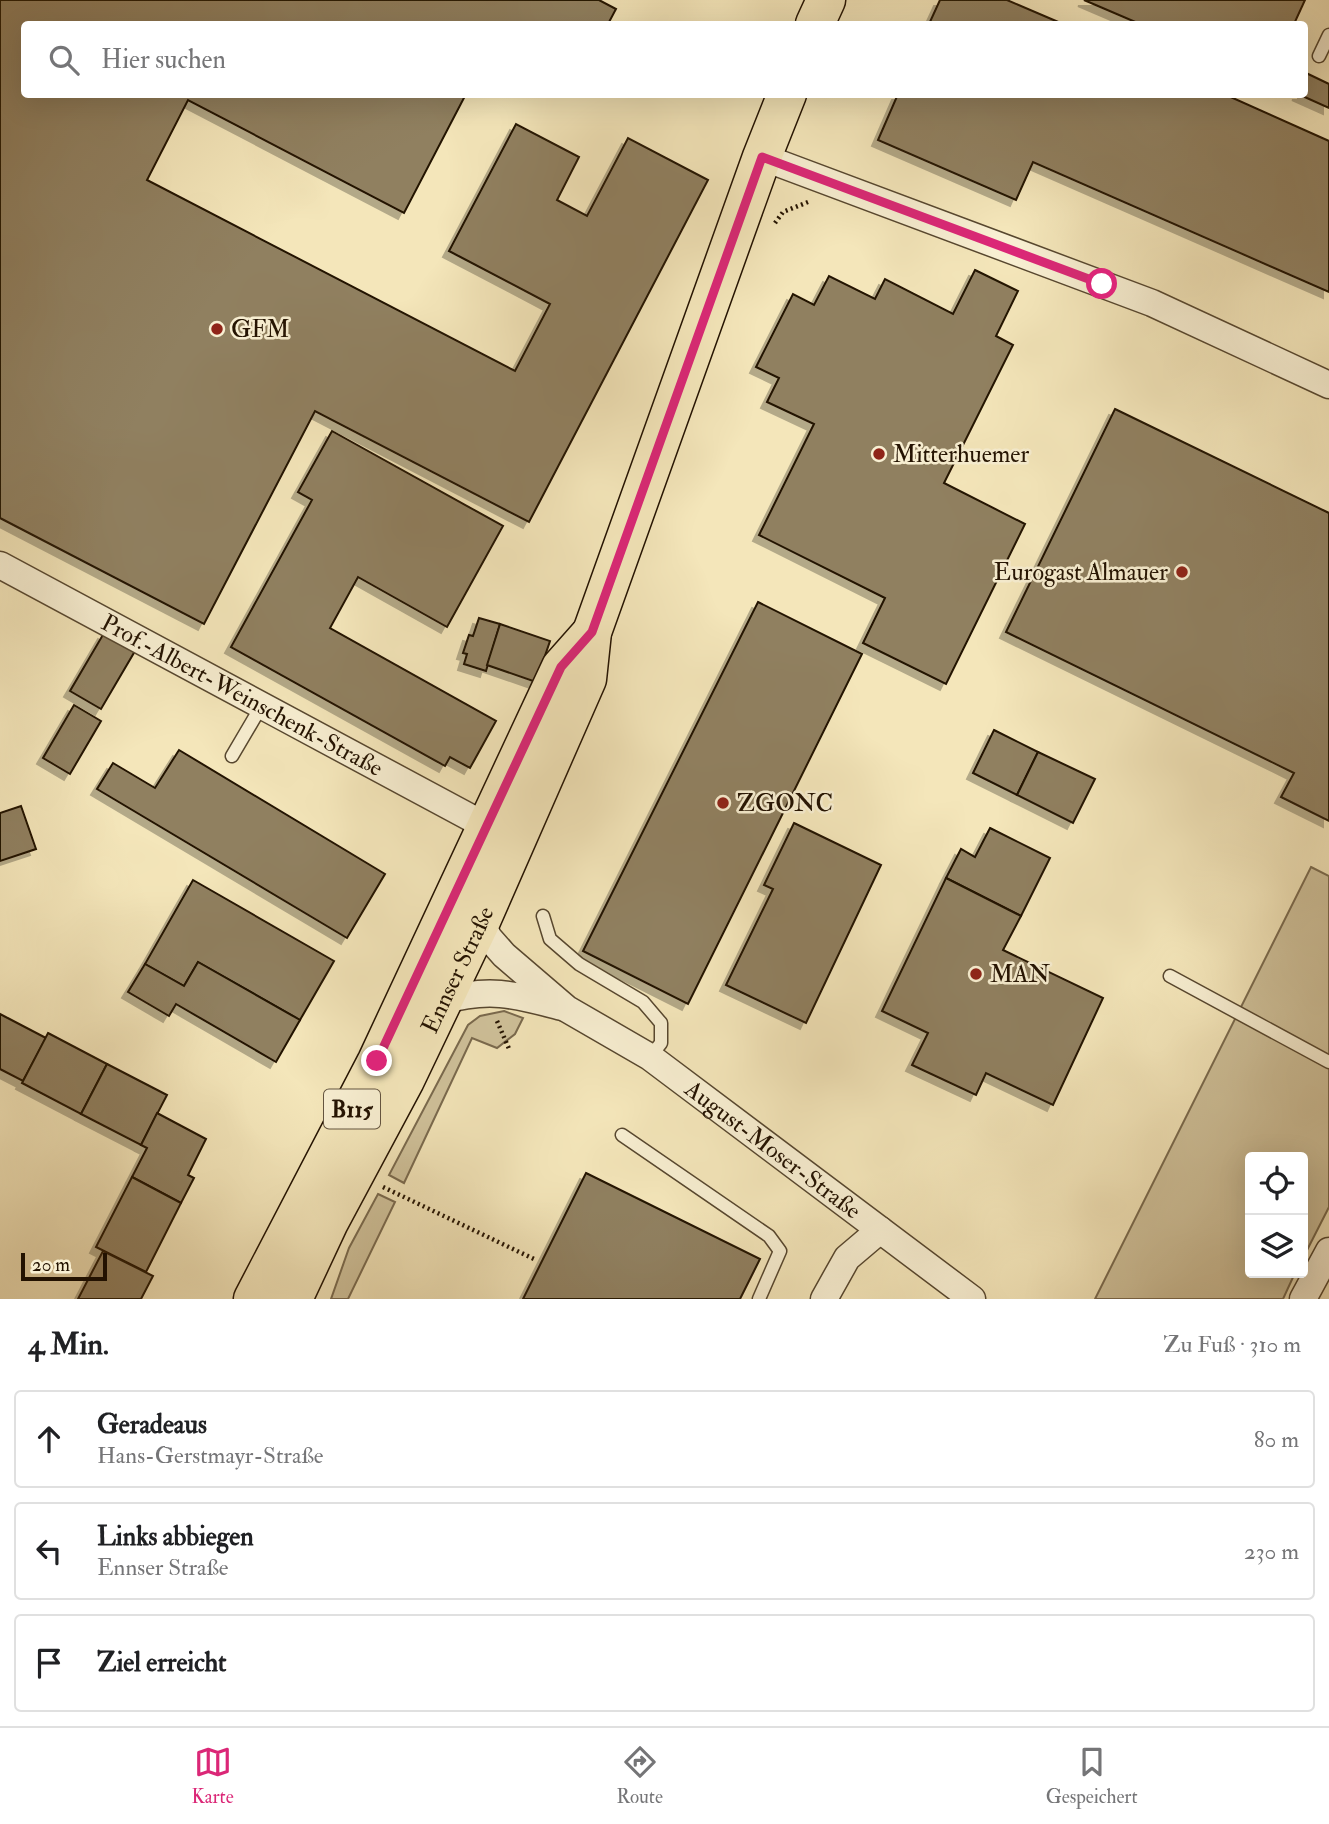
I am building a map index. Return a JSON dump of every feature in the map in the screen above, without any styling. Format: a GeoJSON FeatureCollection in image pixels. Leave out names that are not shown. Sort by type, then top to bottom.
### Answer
{"type":"FeatureCollection","features":[{"type":"Feature","properties":{"kind":"main road"},"geometry":{"type":"LineString","coordinates":[[816,21],[826,0]]}},
{"type":"Feature","properties":{"kind":"main road","name":"Ennser Straße"},"geometry":{"type":"LineString","coordinates":[[293,1299],[329,1222],[405,1080],[480,923],[587,679],[592,632],[785,98]]}},
{"type":"Feature","properties":{"kind":"main road","name":"Ennser Straße"},"geometry":{"type":"LineString","coordinates":[[253,1299],[377,1061],[561,667],[592,632]]}},
{"type":"Feature","properties":{"kind":"street"},"geometry":{"type":"LineString","coordinates":[[762,157],[1153,303],[1329,385]]}},
{"type":"Feature","properties":{"kind":"street","name":"Prof.-Albert-Weinschenk-Straße"},"geometry":{"type":"LineString","coordinates":[[0,565],[486,826]]}},
{"type":"Feature","properties":{"kind":"street","name":"August-Moser-Straße"},"geometry":{"type":"LineString","coordinates":[[480,923],[504,954],[567,1009],[650,1058],[972,1299]]}},
{"type":"Feature","properties":{"kind":"street","name":"August-Moser-Straße"},"geometry":{"type":"LineString","coordinates":[[442,1002],[489,992],[519,996],[567,1009]]}},
{"type":"Feature","properties":{"kind":"street"},"geometry":{"type":"LineString","coordinates":[[824,1299],[847,1258],[880,1230]]}},
{"type":"Feature","properties":{"kind":"street"},"geometry":{"type":"LineString","coordinates":[[1303,1299],[1329,1251]]}},
{"type":"Feature","properties":{"kind":"lane"},"geometry":{"type":"LineString","coordinates":[[1319,56],[1329,35]]}},
{"type":"Feature","properties":{"kind":"lane"},"geometry":{"type":"LineString","coordinates":[[232,756],[263,705]]}},
{"type":"Feature","properties":{"kind":"lane"},"geometry":{"type":"LineString","coordinates":[[543,916],[550,939],[579,964],[643,1002],[661,1023],[661,1043],[650,1058]]}},
{"type":"Feature","properties":{"kind":"lane"},"geometry":{"type":"LineString","coordinates":[[1170,976],[1329,1062]]}},
{"type":"Feature","properties":{"kind":"lane"},"geometry":{"type":"LineString","coordinates":[[622,1135],[769,1236],[780,1251],[759,1299]]}},
{"type":"Feature","properties":{"kind":"path"},"geometry":{"type":"LineString","coordinates":[[496,1018],[510,1051]]}},
{"type":"Feature","properties":{"kind":"path"},"geometry":{"type":"LineString","coordinates":[[376,1183],[534,1259]]}},
{"type":"Feature","properties":{"kind":"shaded area"},"geometry":{"type":"Polygon","coordinates":[[[1311,867],[1329,876],[1329,1207],[1308,1248],[1308,1152],[1245,1152],[1245,1278],[1293,1278],[1283,1299],[1095,1299],[1311,867]]]}},
{"type":"Feature","properties":{"kind":"shaded area"},"geometry":{"type":"Polygon","coordinates":[[[504,1011],[523,1018],[515,1034],[497,1048],[472,1038],[404,1183],[389,1175],[468,1025],[480,1016],[504,1011]]]}},
{"type":"Feature","properties":{"kind":"shaded area"},"geometry":{"type":"Polygon","coordinates":[[[378,1194],[395,1202],[348,1299],[331,1299],[349,1248],[378,1194]]]}},
{"type":"Feature","properties":{"kind":"building","name":"GFM"},"geometry":{"type":"Polygon","coordinates":[[[0,0],[599,0],[616,9],[610,21],[21,21],[21,98],[464,98],[404,213],[188,100],[147,180],[515,371],[550,304],[449,251],[516,124],[579,157],[557,200],[587,216],[628,138],[708,180],[529,522],[315,411],[204,624],[0,518],[0,0]]]}},
{"type":"Feature","properties":{"kind":"building"},"geometry":{"type":"Polygon","coordinates":[[[940,0],[1007,0],[1056,21],[930,21],[940,0]]]}},
{"type":"Feature","properties":{"kind":"building"},"geometry":{"type":"Polygon","coordinates":[[[1084,0],[1305,0],[1295,21],[1133,21],[1084,0]]]}},
{"type":"Feature","properties":{"kind":"building"},"geometry":{"type":"Polygon","coordinates":[[[1308,74],[1329,84],[1329,108],[1307,98],[1308,74]]]}},
{"type":"Feature","properties":{"kind":"building"},"geometry":{"type":"Polygon","coordinates":[[[896,98],[1233,98],[1329,141],[1329,292],[1033,162],[1016,200],[878,140],[896,98]]]}},
{"type":"Feature","properties":{"kind":"building","name":"Mitterhuemer"},"geometry":{"type":"Polygon","coordinates":[[[975,270],[1018,291],[996,336],[1013,345],[944,483],[1025,524],[946,684],[863,643],[885,598],[759,535],[814,424],[767,402],[779,378],[756,367],[793,294],[814,305],[829,276],[875,299],[885,279],[953,314],[975,270]]]}},
{"type":"Feature","properties":{"kind":"building","name":"Eurogast Almauer"},"geometry":{"type":"Polygon","coordinates":[[[1115,409],[1329,513],[1329,821],[1281,797],[1294,773],[1006,632],[1115,409]]]}},
{"type":"Feature","properties":{"kind":"building"},"geometry":{"type":"Polygon","coordinates":[[[332,431],[503,526],[447,627],[358,577],[330,628],[496,721],[470,768],[450,757],[445,766],[231,647],[312,500],[298,492],[332,431]]]}},
{"type":"Feature","properties":{"kind":"building","name":"ZGONC"},"geometry":{"type":"Polygon","coordinates":[[[758,602],[862,654],[688,1004],[583,951],[758,602]]]}},
{"type":"Feature","properties":{"kind":"building"},"geometry":{"type":"Polygon","coordinates":[[[479,618],[500,624],[486,671],[464,664],[467,654],[463,653],[479,618]]]}},
{"type":"Feature","properties":{"kind":"building"},"geometry":{"type":"Polygon","coordinates":[[[500,624],[550,641],[536,682],[487,665],[500,624]]]}},
{"type":"Feature","properties":{"kind":"building"},"geometry":{"type":"Polygon","coordinates":[[[104,633],[135,651],[101,709],[70,691],[104,633]]]}},
{"type":"Feature","properties":{"kind":"building"},"geometry":{"type":"Polygon","coordinates":[[[74,705],[101,721],[70,774],[43,758],[74,705]]]}},
{"type":"Feature","properties":{"kind":"building"},"geometry":{"type":"Polygon","coordinates":[[[994,730],[1038,752],[1017,795],[973,773],[994,730]]]}},
{"type":"Feature","properties":{"kind":"building"},"geometry":{"type":"Polygon","coordinates":[[[179,750],[385,874],[347,938],[97,789],[113,763],[155,788],[179,750]]]}},
{"type":"Feature","properties":{"kind":"building"},"geometry":{"type":"Polygon","coordinates":[[[1038,752],[1095,779],[1073,823],[1017,795],[1038,752]]]}},
{"type":"Feature","properties":{"kind":"building"},"geometry":{"type":"Polygon","coordinates":[[[21,806],[36,849],[0,861],[0,813],[21,806]]]}},
{"type":"Feature","properties":{"kind":"building"},"geometry":{"type":"Polygon","coordinates":[[[794,823],[881,865],[806,1023],[726,985],[773,889],[764,885],[794,823]]]}},
{"type":"Feature","properties":{"kind":"building"},"geometry":{"type":"Polygon","coordinates":[[[990,828],[1050,858],[1021,916],[946,878],[961,849],[975,857],[990,828]]]}},
{"type":"Feature","properties":{"kind":"building","name":"MAN"},"geometry":{"type":"Polygon","coordinates":[[[946,878],[1021,916],[1003,950],[1103,998],[1053,1105],[986,1073],[976,1095],[912,1065],[928,1033],[882,1011],[946,878]]]}},
{"type":"Feature","properties":{"kind":"building"},"geometry":{"type":"Polygon","coordinates":[[[193,880],[334,961],[300,1020],[198,962],[184,986],[145,964],[193,880]]]}},
{"type":"Feature","properties":{"kind":"building"},"geometry":{"type":"Polygon","coordinates":[[[198,962],[300,1020],[276,1062],[176,1004],[169,1016],[128,992],[145,964],[184,986],[198,962]]]}},
{"type":"Feature","properties":{"kind":"building"},"geometry":{"type":"Polygon","coordinates":[[[0,1014],[46,1038],[23,1081],[0,1069],[0,1014]]]}},
{"type":"Feature","properties":{"kind":"building"},"geometry":{"type":"Polygon","coordinates":[[[48,1033],[107,1064],[81,1114],[22,1083],[48,1033]]]}},
{"type":"Feature","properties":{"kind":"building"},"geometry":{"type":"Polygon","coordinates":[[[107,1064],[167,1095],[141,1145],[81,1114],[107,1064]]]}},
{"type":"Feature","properties":{"kind":"building"},"geometry":{"type":"Polygon","coordinates":[[[157,1113],[206,1139],[188,1175],[194,1178],[181,1203],[132,1177],[147,1148],[141,1145],[157,1113]]]}},
{"type":"Feature","properties":{"kind":"building"},"geometry":{"type":"Polygon","coordinates":[[[586,1173],[760,1259],[740,1299],[523,1299],[586,1173]]]}},
{"type":"Feature","properties":{"kind":"building"},"geometry":{"type":"Polygon","coordinates":[[[132,1177],[181,1203],[146,1272],[96,1247],[132,1177]]]}},
{"type":"Feature","properties":{"kind":"building"},"geometry":{"type":"Polygon","coordinates":[[[103,1251],[153,1276],[141,1299],[78,1299],[103,1251]]]}},
{"type":"Feature","properties":{"kind":"place","name":"GFM"},"geometry":{"type":"Point","coordinates":[217,329]}},
{"type":"Feature","properties":{"kind":"place","name":"Mitterhuemer"},"geometry":{"type":"Point","coordinates":[879,454]}},
{"type":"Feature","properties":{"kind":"place","name":"Eurogast Almauer"},"geometry":{"type":"Point","coordinates":[1182,572]}},
{"type":"Feature","properties":{"kind":"place","name":"ZGONC"},"geometry":{"type":"Point","coordinates":[723,803]}},
{"type":"Feature","properties":{"kind":"place","name":"MAN"},"geometry":{"type":"Point","coordinates":[976,974]}},
{"type":"Feature","properties":{"kind":"route"},"geometry":{"type":"LineString","coordinates":[[377,1061],[561,667],[592,632],[762,157],[1102,284]]}}]}
